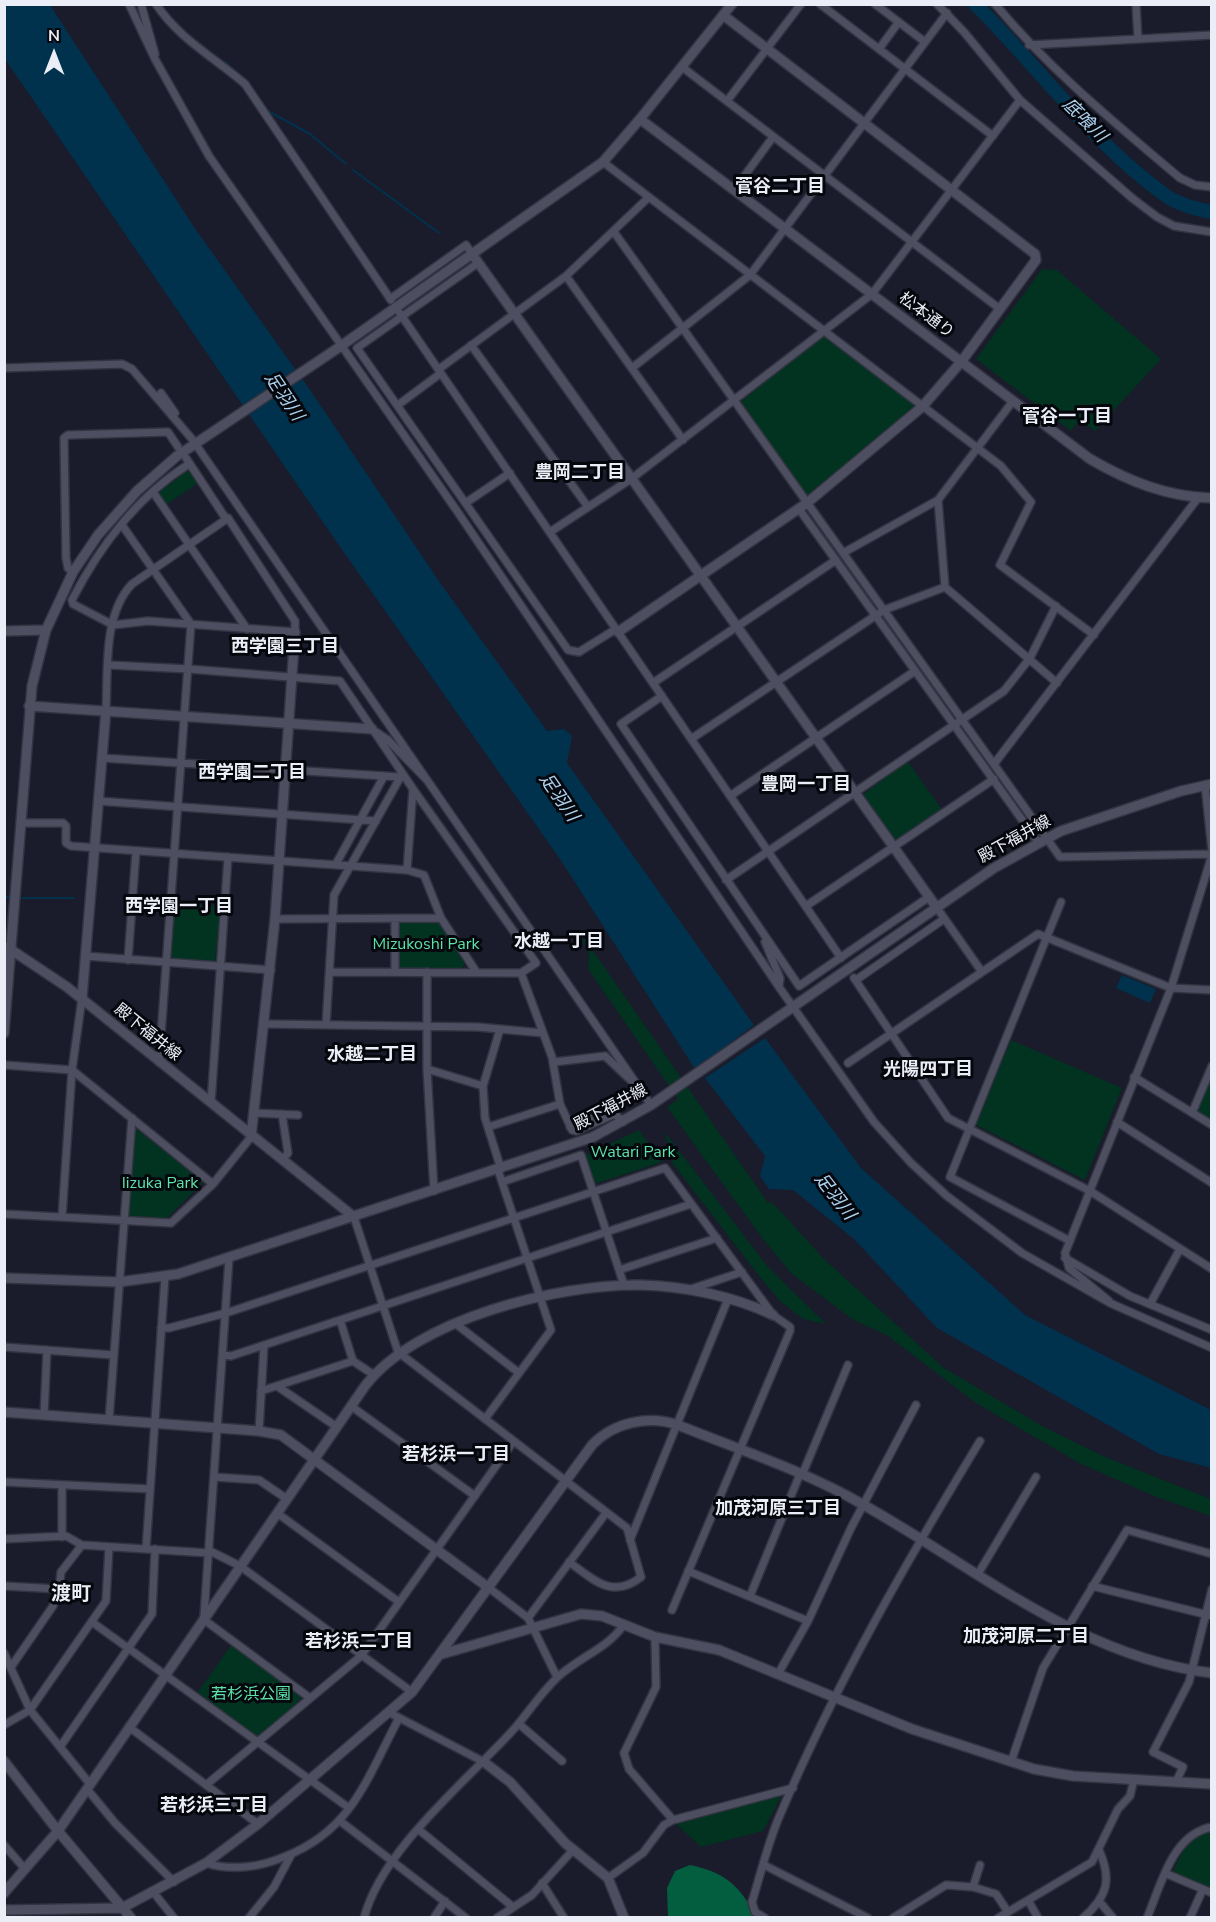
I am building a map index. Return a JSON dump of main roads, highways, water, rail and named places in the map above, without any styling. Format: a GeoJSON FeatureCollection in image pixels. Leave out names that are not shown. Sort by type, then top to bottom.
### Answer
{"type":"FeatureCollection","features":[{"type":"Feature","properties":{"kind":"water","name":"足羽川"},"geometry":{"type":"Polygon","coordinates":[[[4,5],[50,5],[194,227],[310,390],[443,587],[547,731],[564,729],[572,736],[567,763],[754,1025],[695,1069],[560,859],[338,544],[5,59],[4,5]]]}},
{"type":"Feature","properties":{"kind":"water"},"geometry":{"type":"Polygon","coordinates":[[[1122,975],[1156,989],[1150,1003],[1116,988],[1122,975]]]}},
{"type":"Feature","properties":{"kind":"water","name":"足羽川"},"geometry":{"type":"Polygon","coordinates":[[[765,1038],[861,1168],[1025,1315],[1211,1410],[1211,1468],[1159,1454],[937,1328],[854,1239],[793,1190],[769,1189],[760,1176],[765,1156],[705,1078],[765,1038]]]}},
{"type":"Feature","properties":{"kind":"waterway"},"geometry":{"type":"LineString","coordinates":[[161,4],[170,17]]}},
{"type":"Feature","properties":{"kind":"waterway","name":"底喰川"},"geometry":{"type":"LineString","coordinates":[[975,4],[1089,128],[1138,174],[1176,201],[1212,212]]}},
{"type":"Feature","properties":{"kind":"waterway"},"geometry":{"type":"LineString","coordinates":[[209,51],[217,57]]}},
{"type":"Feature","properties":{"kind":"waterway"},"geometry":{"type":"LineString","coordinates":[[225,62],[235,71]]}},
{"type":"Feature","properties":{"kind":"waterway"},"geometry":{"type":"LineString","coordinates":[[266,110],[310,134],[346,164]]}},
{"type":"Feature","properties":{"kind":"waterway"},"geometry":{"type":"LineString","coordinates":[[353,170],[439,233]]}},
{"type":"Feature","properties":{"kind":"waterway"},"geometry":{"type":"LineString","coordinates":[[4,897],[11,897]]}},
{"type":"Feature","properties":{"kind":"waterway"},"geometry":{"type":"LineString","coordinates":[[17,898],[74,898]]}},
{"type":"Feature","properties":{"kind":"district","name":"菅谷二丁目"},"geometry":{"type":"Point","coordinates":[780,188]}},
{"type":"Feature","properties":{"kind":"district","name":"菅谷一丁目"},"geometry":{"type":"Point","coordinates":[1067,418]}},
{"type":"Feature","properties":{"kind":"district","name":"豊岡二丁目"},"geometry":{"type":"Point","coordinates":[580,474]}},
{"type":"Feature","properties":{"kind":"district","name":"西学園三丁目"},"geometry":{"type":"Point","coordinates":[285,648]}},
{"type":"Feature","properties":{"kind":"district","name":"西学園二丁目"},"geometry":{"type":"Point","coordinates":[252,774]}},
{"type":"Feature","properties":{"kind":"district","name":"豊岡一丁目"},"geometry":{"type":"Point","coordinates":[806,786]}},
{"type":"Feature","properties":{"kind":"district","name":"西学園一丁目"},"geometry":{"type":"Point","coordinates":[179,908]}},
{"type":"Feature","properties":{"kind":"district","name":"水越一丁目"},"geometry":{"type":"Point","coordinates":[559,943]}},
{"type":"Feature","properties":{"kind":"district","name":"水越二丁目"},"geometry":{"type":"Point","coordinates":[372,1056]}},
{"type":"Feature","properties":{"kind":"district","name":"光陽四丁目"},"geometry":{"type":"Point","coordinates":[928,1071]}},
{"type":"Feature","properties":{"kind":"district","name":"若杉浜一丁目"},"geometry":{"type":"Point","coordinates":[456,1456]}},
{"type":"Feature","properties":{"kind":"district","name":"加茂河原三丁目"},"geometry":{"type":"Point","coordinates":[778,1510]}},
{"type":"Feature","properties":{"kind":"district","name":"渡町"},"geometry":{"type":"Point","coordinates":[71,1595]}},
{"type":"Feature","properties":{"kind":"district","name":"加茂河原二丁目"},"geometry":{"type":"Point","coordinates":[1026,1638]}},
{"type":"Feature","properties":{"kind":"district","name":"若杉浜二丁目"},"geometry":{"type":"Point","coordinates":[359,1643]}},
{"type":"Feature","properties":{"kind":"district","name":"若杉浜三丁目"},"geometry":{"type":"Point","coordinates":[214,1807]}},
{"type":"Feature","properties":{"kind":"park label","name":"Mizukoshi Park"},"geometry":{"type":"Point","coordinates":[426,945]}},
{"type":"Feature","properties":{"kind":"park label","name":"Watari Park"},"geometry":{"type":"Point","coordinates":[633,1153]}},
{"type":"Feature","properties":{"kind":"park label","name":"Iizuka Park"},"geometry":{"type":"Point","coordinates":[160,1184]}},
{"type":"Feature","properties":{"kind":"park label","name":"若杉浜公園"},"geometry":{"type":"Point","coordinates":[251,1695]}}]}
